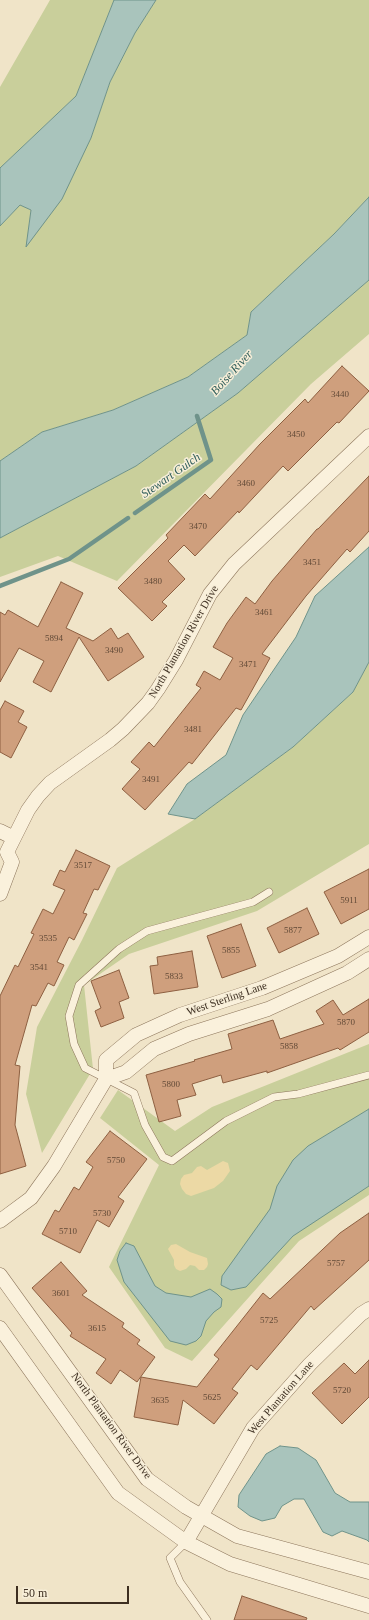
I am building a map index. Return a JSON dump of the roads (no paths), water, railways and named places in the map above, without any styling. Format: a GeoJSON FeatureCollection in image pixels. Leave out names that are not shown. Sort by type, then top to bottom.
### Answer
{"type":"FeatureCollection","features":[{"type":"Feature","properties":{"kind":"street","name":"North Plantation River Drive"},"geometry":{"type":"LineString","coordinates":[[0,894],[12,862],[4,853],[14,838],[28,810],[38,796],[50,783],[110,740],[148,703],[176,660],[210,594],[234,564],[369,436]]}},
{"type":"Feature","properties":{"kind":"street"},"geometry":{"type":"LineString","coordinates":[[0,831],[14,838]]}},
{"type":"Feature","properties":{"kind":"street","name":"West Sterling Lane"},"geometry":{"type":"LineString","coordinates":[[0,1221],[31,1198],[54,1166],[106,1079],[106,1060],[136,1035],[180,1015],[262,988],[338,956],[369,937]]}},
{"type":"Feature","properties":{"kind":"street","name":"West Sterling Lane"},"geometry":{"type":"LineString","coordinates":[[106,1079],[126,1072],[154,1049],[189,1034],[268,1009],[347,973],[369,959]]}},
{"type":"Feature","properties":{"kind":"street","name":"North Plantation River Drive"},"geometry":{"type":"LineString","coordinates":[[0,1275],[147,1479],[200,1516],[237,1536],[369,1572]]}},
{"type":"Feature","properties":{"kind":"street","name":"West Plantation Lane"},"geometry":{"type":"LineString","coordinates":[[186,1542],[253,1428],[310,1364],[361,1314],[369,1309]]}},
{"type":"Feature","properties":{"kind":"street"},"geometry":{"type":"LineString","coordinates":[[0,1328],[118,1493],[186,1542],[230,1564],[369,1606]]}},
{"type":"Feature","properties":{"kind":"lane"},"geometry":{"type":"LineString","coordinates":[[269,892],[253,902],[147,931],[119,949],[79,985],[69,1016],[74,1044],[85,1068],[134,1094],[145,1125],[162,1157],[172,1161],[226,1121],[274,1097],[298,1094],[369,1075]]}},
{"type":"Feature","properties":{"kind":"lane"},"geometry":{"type":"LineString","coordinates":[[186,1542],[170,1558],[180,1582],[208,1620]]}},
{"type":"Feature","properties":{"kind":"water"},"geometry":{"type":"Polygon","coordinates":[[[114,0],[156,0],[135,33],[110,82],[91,138],[62,199],[26,247],[31,210],[20,205],[0,226],[0,168],[76,96],[114,0]]]}},
{"type":"Feature","properties":{"kind":"water","name":"Boise River"},"geometry":{"type":"Polygon","coordinates":[[[369,197],[369,280],[238,393],[136,466],[0,538],[0,461],[42,432],[113,410],[188,377],[247,335],[251,312],[334,234],[369,197]]]}},
{"type":"Feature","properties":{"kind":"water"},"geometry":{"type":"Polygon","coordinates":[[[369,547],[369,662],[353,692],[293,747],[195,819],[168,814],[187,784],[226,755],[243,715],[296,637],[315,596],[369,547]]]}},
{"type":"Feature","properties":{"kind":"water"},"geometry":{"type":"Polygon","coordinates":[[[369,1109],[369,1186],[293,1236],[246,1287],[231,1290],[221,1285],[222,1276],[270,1209],[277,1186],[293,1160],[308,1146],[369,1109]]]}},
{"type":"Feature","properties":{"kind":"water"},"geometry":{"type":"Polygon","coordinates":[[[126,1243],[134,1246],[155,1286],[166,1293],[191,1297],[210,1289],[222,1299],[221,1307],[206,1321],[201,1336],[196,1341],[186,1345],[170,1341],[124,1282],[117,1260],[120,1251],[126,1243]]]}},
{"type":"Feature","properties":{"kind":"water"},"geometry":{"type":"Polygon","coordinates":[[[280,1446],[298,1448],[316,1460],[335,1493],[350,1502],[369,1502],[369,1542],[342,1531],[332,1536],[323,1532],[304,1499],[294,1499],[282,1506],[275,1518],[262,1521],[250,1516],[238,1507],[239,1495],[266,1454],[280,1446]]]}},
{"type":"Feature","properties":{"kind":"waterway","name":"Stewart Gulch"},"geometry":{"type":"LineString","coordinates":[[135,513],[211,460],[197,416]]}},
{"type":"Feature","properties":{"kind":"waterway","name":"Stewart Gulch"},"geometry":{"type":"LineString","coordinates":[[0,586],[69,559],[128,518]]}}]}
